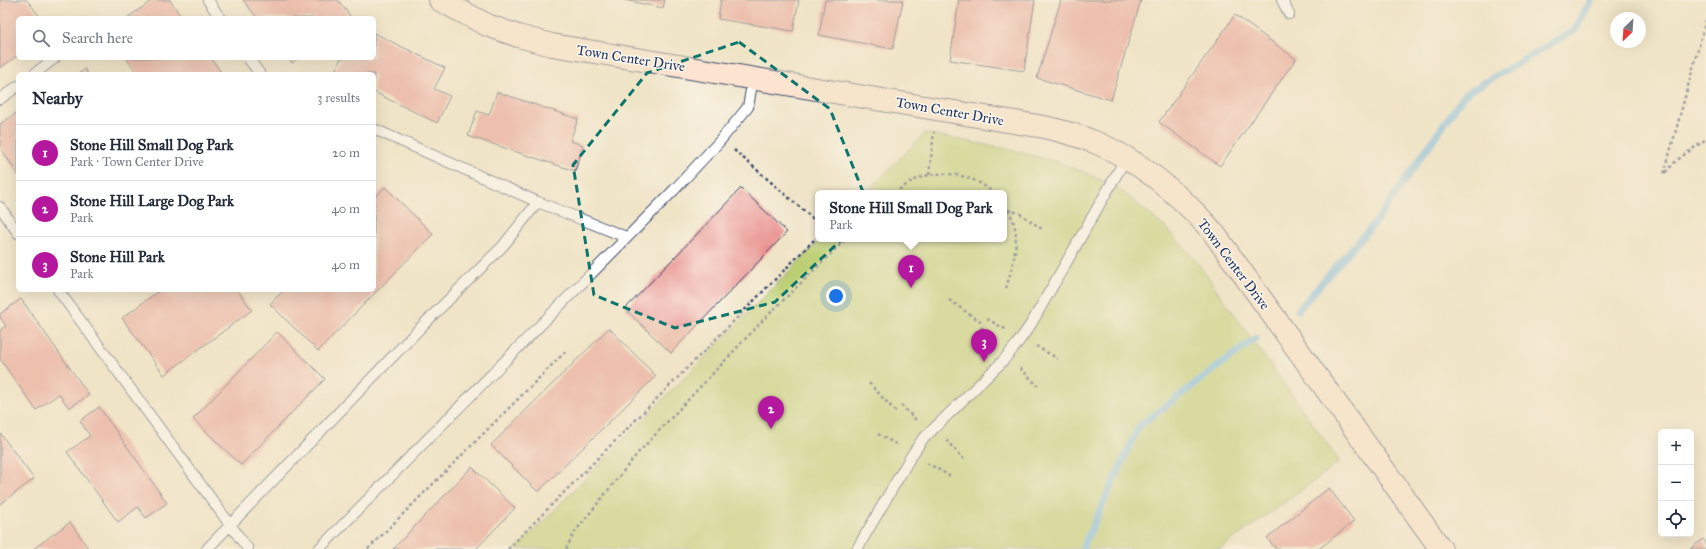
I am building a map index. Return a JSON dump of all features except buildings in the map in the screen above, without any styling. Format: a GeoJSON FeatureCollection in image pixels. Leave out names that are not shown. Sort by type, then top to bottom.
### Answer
{"type":"FeatureCollection","features":[{"type":"Feature","properties":{"kind":"street","name":"Town Center Drive"},"geometry":{"type":"LineString","coordinates":[[453,3],[487,25],[518,36],[552,45],[1044,127],[1070,134],[1097,144],[1126,158],[1178,196],[1213,232],[1441,549]]}},
{"type":"Feature","properties":{"kind":"lane"},"geometry":{"type":"LineString","coordinates":[[208,0],[219,16]]}},
{"type":"Feature","properties":{"kind":"lane"},"geometry":{"type":"LineString","coordinates":[[1282,0],[1289,14]]}},
{"type":"Feature","properties":{"kind":"lane"},"geometry":{"type":"LineString","coordinates":[[37,72],[52,60]]}},
{"type":"Feature","properties":{"kind":"lane"},"geometry":{"type":"LineString","coordinates":[[250,60],[258,72]]}},
{"type":"Feature","properties":{"kind":"lane"},"geometry":{"type":"LineString","coordinates":[[319,549],[714,147],[748,107],[753,78]]}},
{"type":"Feature","properties":{"kind":"lane"},"geometry":{"type":"LineString","coordinates":[[0,99],[16,87]]}},
{"type":"Feature","properties":{"kind":"lane"},"geometry":{"type":"LineString","coordinates":[[376,130],[538,202],[626,237]]}},
{"type":"Feature","properties":{"kind":"lane"},"geometry":{"type":"LineString","coordinates":[[857,549],[922,440],[1002,362],[1031,324],[1126,158]]}},
{"type":"Feature","properties":{"kind":"lane"},"geometry":{"type":"LineString","coordinates":[[207,549],[420,328],[502,247],[538,202]]}},
{"type":"Feature","properties":{"kind":"lane"},"geometry":{"type":"LineString","coordinates":[[0,207],[16,230]]}},
{"type":"Feature","properties":{"kind":"lane"},"geometry":{"type":"LineString","coordinates":[[59,292],[248,549]]}},
{"type":"Feature","properties":{"kind":"path"},"geometry":{"type":"LineString","coordinates":[[1706,20],[1664,174],[1676,161],[1706,139]]}},
{"type":"Feature","properties":{"kind":"path"},"geometry":{"type":"LineString","coordinates":[[928,175],[934,132]]}},
{"type":"Feature","properties":{"kind":"path"},"geometry":{"type":"LineString","coordinates":[[733,150],[815,220]]}},
{"type":"Feature","properties":{"kind":"path"},"geometry":{"type":"LineString","coordinates":[[898,190],[909,182],[928,175],[942,174],[974,180],[989,190]]}},
{"type":"Feature","properties":{"kind":"path"},"geometry":{"type":"LineString","coordinates":[[1007,210],[1019,213],[1042,229]]}},
{"type":"Feature","properties":{"kind":"path"},"geometry":{"type":"LineString","coordinates":[[1006,289],[1015,257],[1017,240],[1014,223],[1007,210]]}},
{"type":"Feature","properties":{"kind":"path"},"geometry":{"type":"LineString","coordinates":[[508,549],[815,239]]}},
{"type":"Feature","properties":{"kind":"path"},"geometry":{"type":"LineString","coordinates":[[566,549],[574,533],[637,454],[765,318],[843,242]]}},
{"type":"Feature","properties":{"kind":"path"},"geometry":{"type":"LineString","coordinates":[[949,300],[984,324]]}},
{"type":"Feature","properties":{"kind":"path"},"geometry":{"type":"LineString","coordinates":[[987,319],[1011,332]]}},
{"type":"Feature","properties":{"kind":"path"},"geometry":{"type":"LineString","coordinates":[[981,327],[1000,346]]}},
{"type":"Feature","properties":{"kind":"path"},"geometry":{"type":"LineString","coordinates":[[1034,346],[1058,359]]}},
{"type":"Feature","properties":{"kind":"path"},"geometry":{"type":"LineString","coordinates":[[368,549],[566,351]]}},
{"type":"Feature","properties":{"kind":"path"},"geometry":{"type":"LineString","coordinates":[[1019,366],[1038,386]]}},
{"type":"Feature","properties":{"kind":"path"},"geometry":{"type":"LineString","coordinates":[[869,383],[896,412]]}},
{"type":"Feature","properties":{"kind":"path"},"geometry":{"type":"LineString","coordinates":[[901,405],[919,423]]}},
{"type":"Feature","properties":{"kind":"path"},"geometry":{"type":"LineString","coordinates":[[878,434],[902,448]]}},
{"type":"Feature","properties":{"kind":"path"},"geometry":{"type":"LineString","coordinates":[[945,439],[964,459]]}},
{"type":"Feature","properties":{"kind":"path"},"geometry":{"type":"LineString","coordinates":[[926,462],[950,476]]}},
{"type":"Feature","properties":{"kind":"highlighted area"},"geometry":{"type":"Polygon","coordinates":[[[739,42],[830,109],[871,212],[775,302],[675,328],[594,295],[573,165],[647,73],[739,42]]]}},
{"type":"Feature","properties":{"kind":"green space"},"geometry":{"type":"Polygon","coordinates":[[[925,133],[1007,149],[1051,160],[1088,174],[1119,189],[1166,228],[1197,262],[1340,462],[1220,549],[516,549],[818,242],[1007,242],[1007,190],[869,190],[925,133]]]}},
{"type":"Feature","properties":{"kind":"waterway"},"geometry":{"type":"LineString","coordinates":[[1298,310],[1378,219],[1465,94],[1575,30],[1591,0]]}},
{"type":"Feature","properties":{"kind":"waterway"},"geometry":{"type":"LineString","coordinates":[[1082,549],[1139,426],[1256,338]]}},
{"type":"Feature","properties":{"kind":"place","name":"Stone Hill Small Dog Park"},"geometry":{"type":"Point","coordinates":[911,288]}},
{"type":"Feature","properties":{"kind":"place","name":"Stone Hill Park"},"geometry":{"type":"Point","coordinates":[984,362]}},
{"type":"Feature","properties":{"kind":"place","name":"Stone Hill Large Dog Park"},"geometry":{"type":"Point","coordinates":[771,429]}}]}
